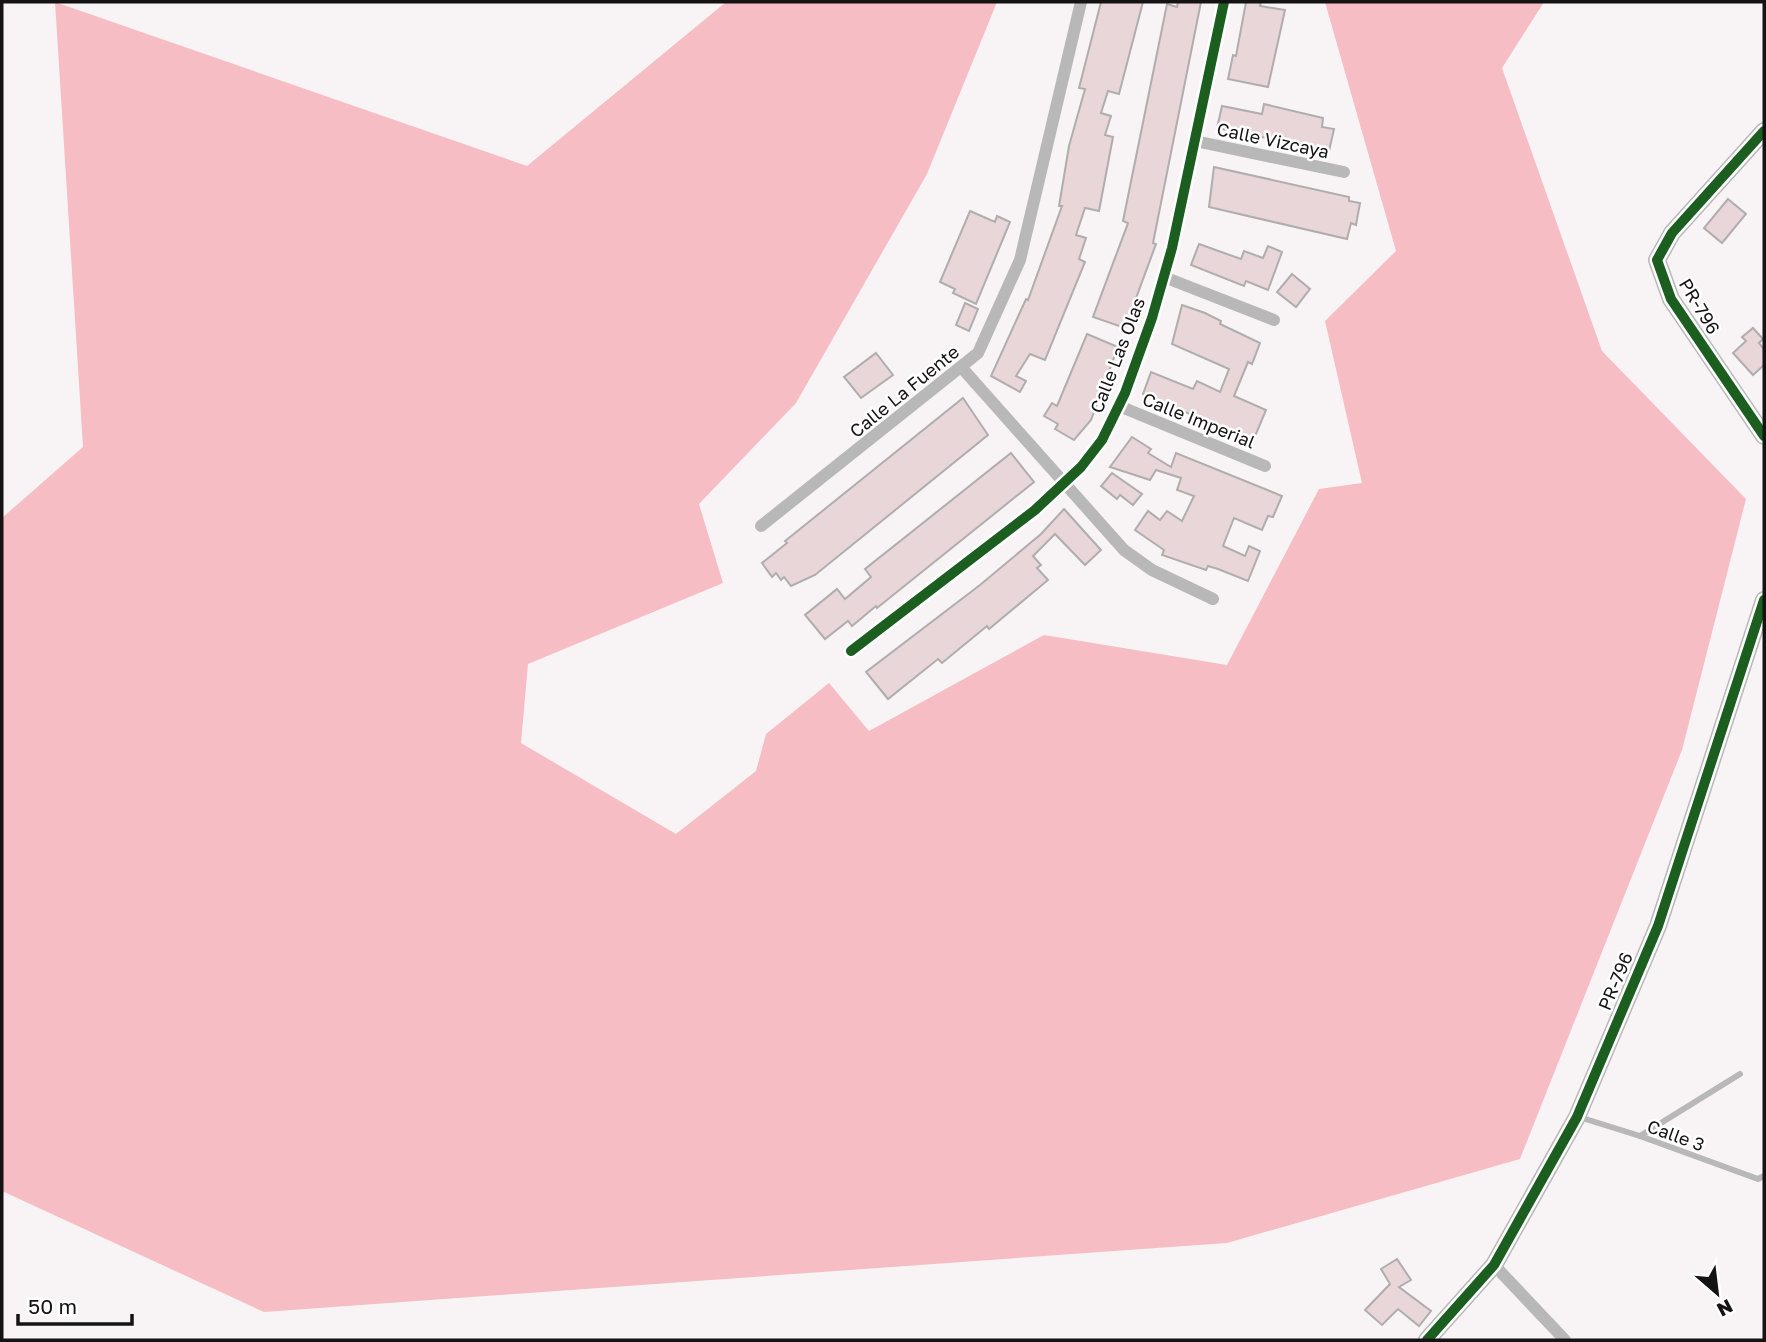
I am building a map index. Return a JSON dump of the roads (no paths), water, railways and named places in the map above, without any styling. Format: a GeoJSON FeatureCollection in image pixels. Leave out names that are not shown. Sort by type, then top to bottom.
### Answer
{"type":"FeatureCollection","features":[{"type":"Feature","properties":{"kind":"street","name":"Calle La Fuente"},"geometry":{"type":"LineString","coordinates":[[761,526],[978,353],[1020,260],[1081,2]]}},
{"type":"Feature","properties":{"kind":"street","name":"Calle Las Olas"},"geometry":{"type":"LineString","coordinates":[[851,651],[1035,510],[1065,482],[1102,440],[1119,406],[1152,318],[1164,276],[1183,206],[1224,2]]}},
{"type":"Feature","properties":{"kind":"street","name":"PR-796"},"geometry":{"type":"LineString","coordinates":[[1764,131],[1672,233],[1657,260],[1671,299],[1764,436]]}},
{"type":"Feature","properties":{"kind":"street","name":"Calle Vizcaya"},"geometry":{"type":"LineString","coordinates":[[1195,141],[1343,172]]}},
{"type":"Feature","properties":{"kind":"street"},"geometry":{"type":"LineString","coordinates":[[1164,276],[1274,320]]}},
{"type":"Feature","properties":{"kind":"street"},"geometry":{"type":"LineString","coordinates":[[962,368],[1124,550],[1152,570],[1213,599]]}},
{"type":"Feature","properties":{"kind":"street","name":"Calle Imperial"},"geometry":{"type":"LineString","coordinates":[[1119,406],[1265,466]]}},
{"type":"Feature","properties":{"kind":"street","name":"PR-796"},"geometry":{"type":"LineString","coordinates":[[1427,1340],[1494,1265],[1577,1117],[1658,926],[1764,600]]}},
{"type":"Feature","properties":{"kind":"street"},"geometry":{"type":"LineString","coordinates":[[1494,1265],[1565,1340]]}},
{"type":"Feature","properties":{"kind":"lane"},"geometry":{"type":"LineString","coordinates":[[1640,1136],[1740,1074]]}},
{"type":"Feature","properties":{"kind":"lane","name":"Calle 3"},"geometry":{"type":"LineString","coordinates":[[1577,1117],[1640,1136],[1758,1180],[1764,1176]]}}]}
